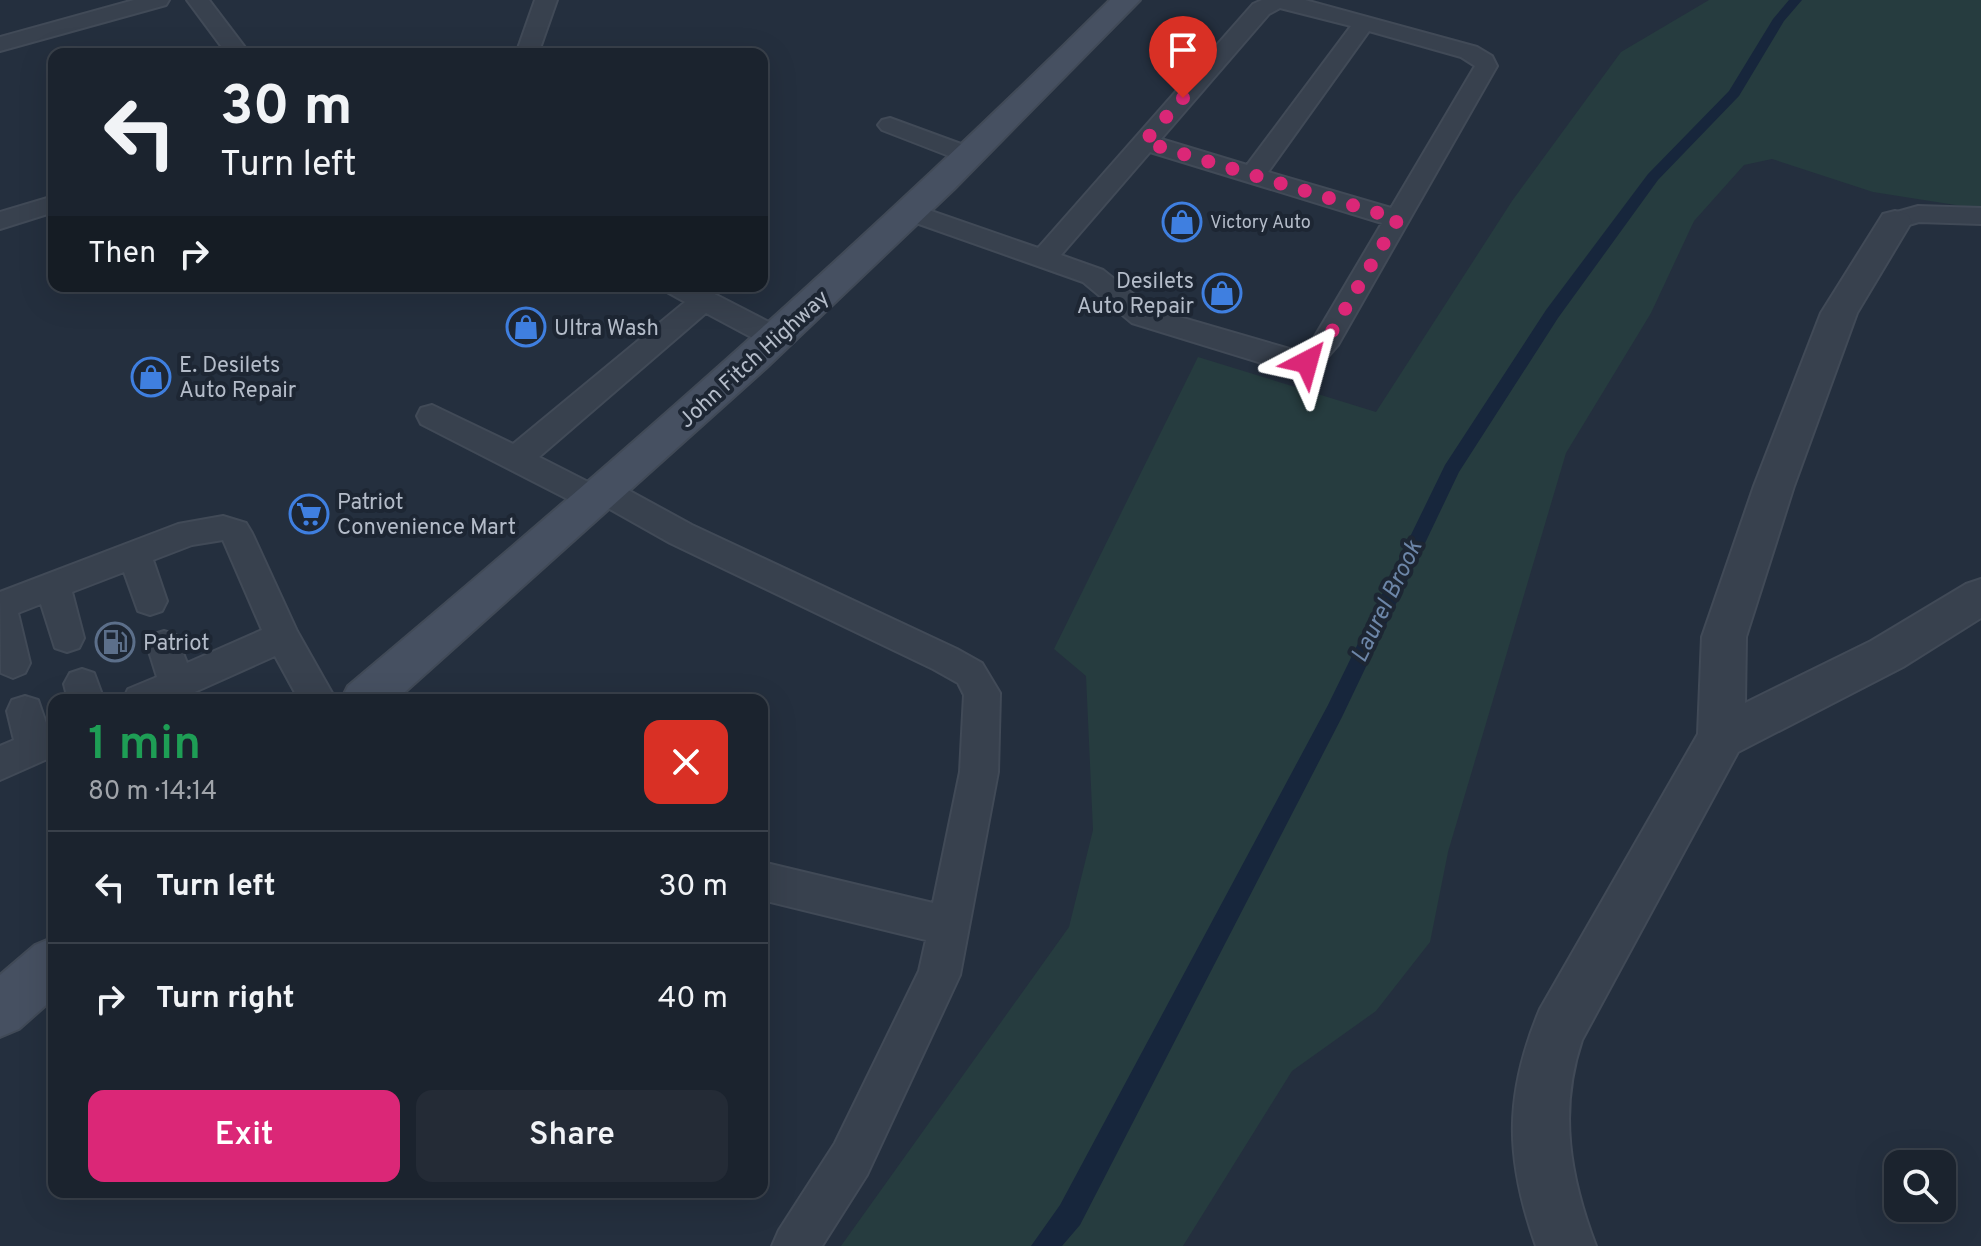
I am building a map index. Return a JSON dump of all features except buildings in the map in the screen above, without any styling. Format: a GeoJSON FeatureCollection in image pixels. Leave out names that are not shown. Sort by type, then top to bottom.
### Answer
{"type":"FeatureCollection","features":[{"type":"Feature","properties":{"kind":"main road","name":"John Fitch Highway"},"geometry":{"type":"LineString","coordinates":[[371,694],[601,496],[776,338],[971,156],[1126,0]]}},
{"type":"Feature","properties":{"kind":"main road"},"geometry":{"type":"LineString","coordinates":[[0,1010],[48,968]]}},
{"type":"Feature","properties":{"kind":"street"},"geometry":{"type":"LineString","coordinates":[[1566,1246],[1546,1183],[1539,1144],[1545,1061],[1559,1028],[1721,737],[1724,637],[1774,486],[1839,313],[1895,221]]}},
{"type":"Feature","properties":{"kind":"street"},"geometry":{"type":"LineString","coordinates":[[1721,737],[1887,654],[1981,596]]}},
{"type":"Feature","properties":{"kind":"lane"},"geometry":{"type":"LineString","coordinates":[[0,44],[158,0]]}},
{"type":"Feature","properties":{"kind":"lane"},"geometry":{"type":"LineString","coordinates":[[198,0],[234,48]]}},
{"type":"Feature","properties":{"kind":"lane"},"geometry":{"type":"LineString","coordinates":[[529,48],[546,0]]}},
{"type":"Feature","properties":{"kind":"lane"},"geometry":{"type":"LineString","coordinates":[[911,212],[1107,283],[1129,309],[1142,316],[1291,362],[1307,362],[1324,345],[1486,66],[1484,61],[1469,52],[1288,2],[1268,4],[1044,258]]}},
{"type":"Feature","properties":{"kind":"lane"},"geometry":{"type":"LineString","coordinates":[[1253,175],[1364,23]]}},
{"type":"Feature","properties":{"kind":"lane"},"geometry":{"type":"LineString","coordinates":[[890,125],[971,156]]}},
{"type":"Feature","properties":{"kind":"lane"},"geometry":{"type":"LineString","coordinates":[[1144,142],[1398,219]]}},
{"type":"Feature","properties":{"kind":"lane"},"geometry":{"type":"LineString","coordinates":[[0,221],[48,206]]}},
{"type":"Feature","properties":{"kind":"lane"},"geometry":{"type":"LineString","coordinates":[[1895,221],[1918,214],[1981,216]]}},
{"type":"Feature","properties":{"kind":"lane"},"geometry":{"type":"LineString","coordinates":[[689,292],[776,338]]}},
{"type":"Feature","properties":{"kind":"lane"},"geometry":{"type":"LineString","coordinates":[[516,459],[704,300]]}},
{"type":"Feature","properties":{"kind":"lane"},"geometry":{"type":"LineString","coordinates":[[432,416],[516,459],[601,496],[970,673],[982,693],[979,772],[939,975],[851,1159],[795,1246]]}},
{"type":"Feature","properties":{"kind":"lane"},"geometry":{"type":"LineString","coordinates":[[13,663],[0,608],[198,531],[223,528],[235,532],[282,637],[315,694]]}},
{"type":"Feature","properties":{"kind":"lane"},"geometry":{"type":"LineString","coordinates":[[135,554],[150,601]]}},
{"type":"Feature","properties":{"kind":"lane"},"geometry":{"type":"LineString","coordinates":[[53,585],[67,638]]}},
{"type":"Feature","properties":{"kind":"lane"},"geometry":{"type":"LineString","coordinates":[[154,694],[282,637]]}},
{"type":"Feature","properties":{"kind":"lane"},"geometry":{"type":"LineString","coordinates":[[164,645],[177,684]]}},
{"type":"Feature","properties":{"kind":"lane"},"geometry":{"type":"LineString","coordinates":[[0,764],[44,744],[25,711]]}},
{"type":"Feature","properties":{"kind":"lane"},"geometry":{"type":"LineString","coordinates":[[768,882],[949,926]]}},
{"type":"Feature","properties":{"kind":"green space"},"geometry":{"type":"Polygon","coordinates":[[[1709,0],[1981,0],[1981,209],[1873,192],[1772,159],[1744,165],[1694,221],[1651,313],[1566,453],[1448,852],[1430,942],[1376,1011],[1292,1071],[1183,1246],[841,1246],[1069,927],[1093,830],[1086,676],[1054,649],[1198,357],[1376,412],[1512,201],[1621,52],[1709,0]]]}},
{"type":"Feature","properties":{"kind":"waterway","name":"Laurel Brook"},"geometry":{"type":"LineString","coordinates":[[1045,1246],[1070,1215],[1335,711],[1451,470],[1552,314],[1653,177],[1734,93],[1779,19],[1796,0]]}},
{"type":"Feature","properties":{"kind":"place","name":"Victory Auto"},"geometry":{"type":"Point","coordinates":[1182,222]}},
{"type":"Feature","properties":{"kind":"place","name":"Desilets Auto Repair"},"geometry":{"type":"Point","coordinates":[1222,293]}},
{"type":"Feature","properties":{"kind":"place","name":"Ultra Wash"},"geometry":{"type":"Point","coordinates":[526,327]}},
{"type":"Feature","properties":{"kind":"place","name":"E. Desilets Auto Repair"},"geometry":{"type":"Point","coordinates":[151,377]}},
{"type":"Feature","properties":{"kind":"place","name":"Patriot Convenience Mart"},"geometry":{"type":"Point","coordinates":[309,514]}},
{"type":"Feature","properties":{"kind":"place","name":"Patriot"},"geometry":{"type":"Point","coordinates":[115,642]}},
{"type":"Feature","properties":{"kind":"route"},"geometry":{"type":"LineString","coordinates":[[1183,98],[1144,142],[1398,219],[1324,345],[1307,362]]}}]}
